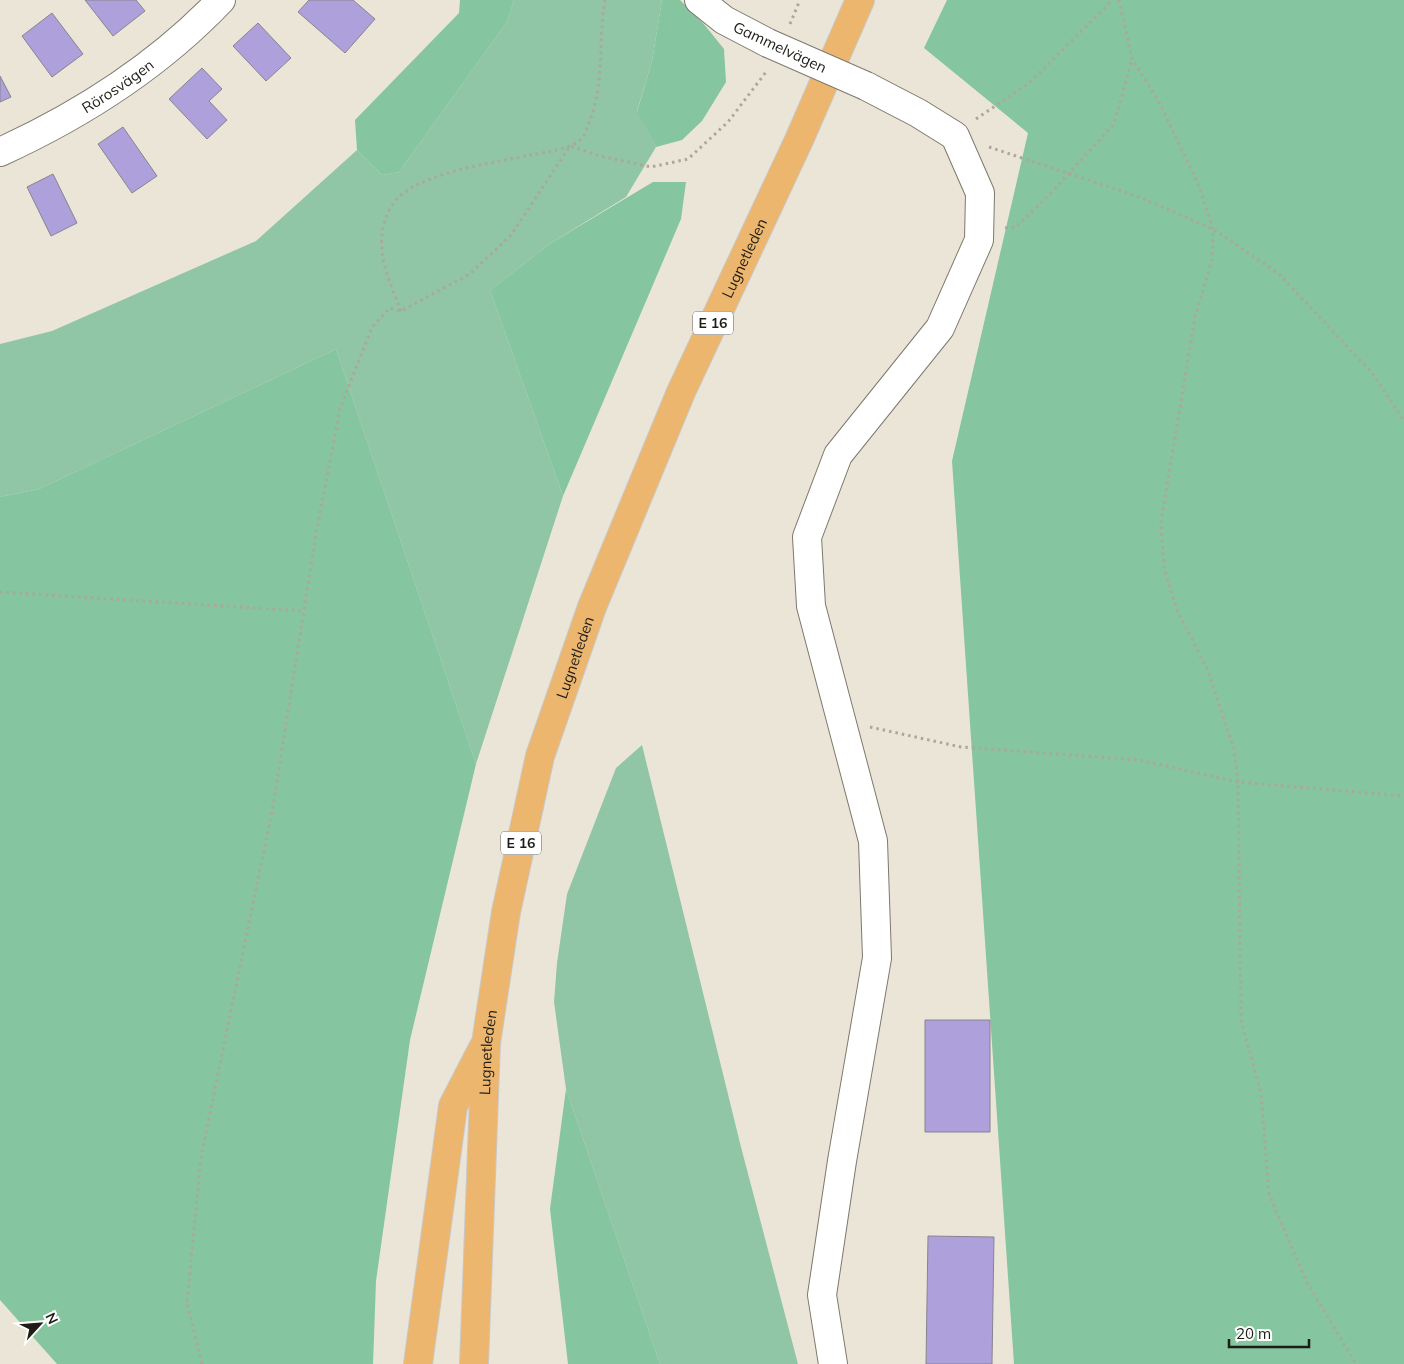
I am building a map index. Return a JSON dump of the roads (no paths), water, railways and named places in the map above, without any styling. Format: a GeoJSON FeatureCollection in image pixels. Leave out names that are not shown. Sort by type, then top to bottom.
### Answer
{"type":"FeatureCollection","features":[{"type":"Feature","properties":{"kind":"highway","name":"Lugnetleden"},"geometry":{"type":"LineString","coordinates":[[474,1364],[486,1042],[506,912],[540,756],[592,607],[681,392],[799,140],[860,0]]}},
{"type":"Feature","properties":{"kind":"highway","name":"E 16"},"geometry":{"type":"LineString","coordinates":[[418,1364],[453,1106],[486,1042]]}},
{"type":"Feature","properties":{"kind":"street","name":"Rörosvägen"},"geometry":{"type":"LineString","coordinates":[[0,152],[97,101],[160,54],[221,0]]}},
{"type":"Feature","properties":{"kind":"street","name":"Gammelvägen"},"geometry":{"type":"LineString","coordinates":[[699,0],[768,55],[866,86],[918,113],[955,136],[980,193],[979,240],[940,328],[838,455],[807,537],[811,606],[873,842],[877,958],[842,1161],[822,1295],[833,1364]]}}]}
